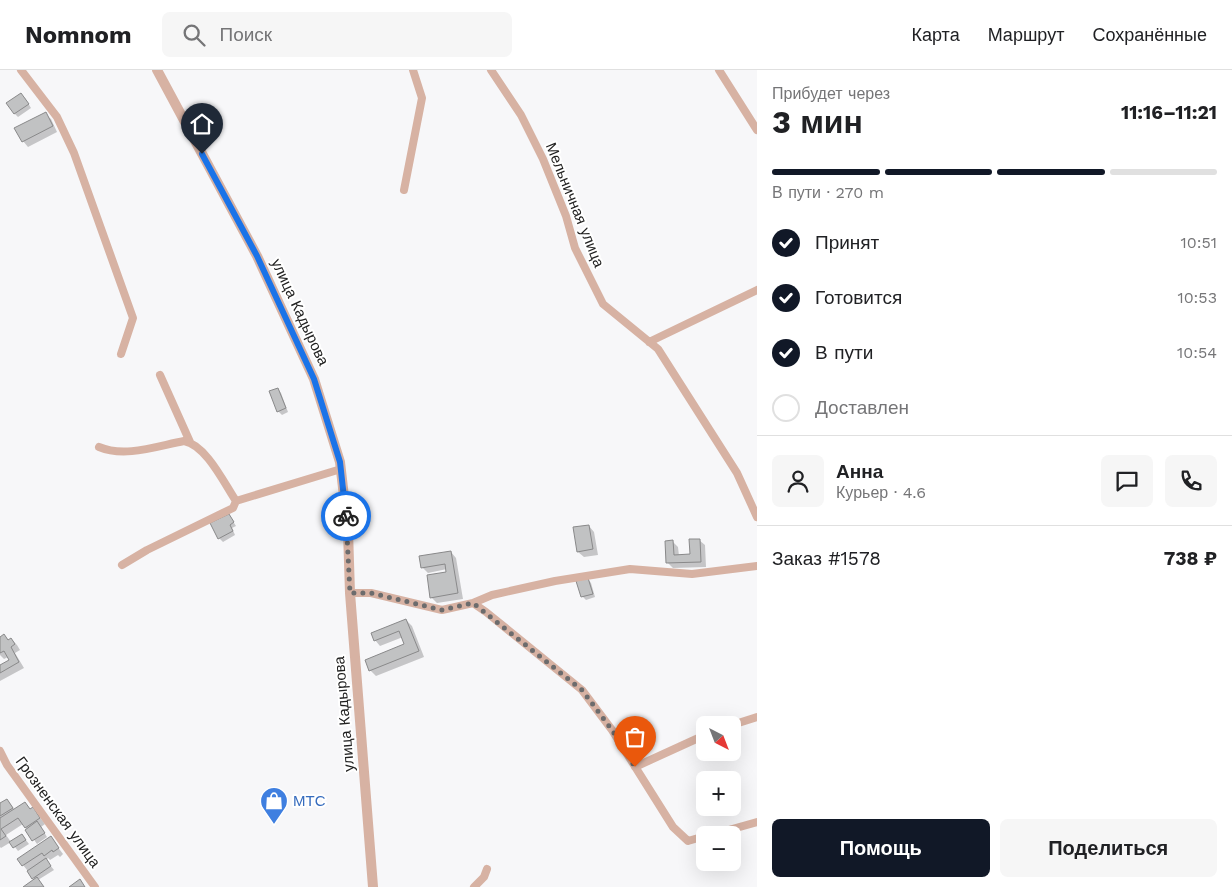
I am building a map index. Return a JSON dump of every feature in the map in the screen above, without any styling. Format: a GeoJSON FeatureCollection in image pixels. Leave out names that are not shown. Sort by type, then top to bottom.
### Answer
{"type":"FeatureCollection","features":[{"type":"Feature","properties":{"kind":"street"},"geometry":{"type":"LineString","coordinates":[[21,70],[57,117],[74,153],[134,318],[121,354]]}},
{"type":"Feature","properties":{"kind":"street","name":"улица Кадырова"},"geometry":{"type":"LineString","coordinates":[[157,70],[257,256],[314,379],[341,469],[348,532],[350,593],[373,887]]}},
{"type":"Feature","properties":{"kind":"street"},"geometry":{"type":"LineString","coordinates":[[404,190],[422,98],[413,70]]}},
{"type":"Feature","properties":{"kind":"street","name":"Мельничная улица"},"geometry":{"type":"LineString","coordinates":[[491,70],[521,115],[543,159],[566,216],[575,248],[602,304],[658,349],[737,473],[757,517]]}},
{"type":"Feature","properties":{"kind":"street"},"geometry":{"type":"LineString","coordinates":[[719,70],[757,130]]}},
{"type":"Feature","properties":{"kind":"street"},"geometry":{"type":"LineString","coordinates":[[649,342],[757,290]]}},
{"type":"Feature","properties":{"kind":"street"},"geometry":{"type":"LineString","coordinates":[[160,375],[190,442]]}},
{"type":"Feature","properties":{"kind":"street"},"geometry":{"type":"LineString","coordinates":[[99,447],[109,452],[136,451],[184,441],[190,442],[202,451],[236,501]]}},
{"type":"Feature","properties":{"kind":"street"},"geometry":{"type":"LineString","coordinates":[[122,564],[233,508],[236,501],[341,469]]}},
{"type":"Feature","properties":{"kind":"street"},"geometry":{"type":"LineString","coordinates":[[350,593],[371,593],[442,610],[555,580],[630,569],[692,574],[757,566]]}},
{"type":"Feature","properties":{"kind":"street"},"geometry":{"type":"LineString","coordinates":[[473,603],[582,690],[612,730],[673,827],[688,841],[696,839]]}},
{"type":"Feature","properties":{"kind":"street"},"geometry":{"type":"LineString","coordinates":[[741,723],[757,717]]}},
{"type":"Feature","properties":{"kind":"street"},"geometry":{"type":"LineString","coordinates":[[635,767],[696,739]]}},
{"type":"Feature","properties":{"kind":"street","name":"Грозненская улица"},"geometry":{"type":"LineString","coordinates":[[0,751],[7,765],[95,887]]}},
{"type":"Feature","properties":{"kind":"street"},"geometry":{"type":"LineString","coordinates":[[741,827],[757,822]]}},
{"type":"Feature","properties":{"kind":"street"},"geometry":{"type":"LineString","coordinates":[[474,887],[484,877],[487,869]]}},
{"type":"Feature","properties":{"kind":"building"},"geometry":{"type":"Polygon","coordinates":[[[21,93],[29,104],[14,114],[6,103],[21,93]]]}},
{"type":"Feature","properties":{"kind":"building"},"geometry":{"type":"Polygon","coordinates":[[[46,112],[53,126],[22,142],[14,128],[46,112]]]}},
{"type":"Feature","properties":{"kind":"building"},"geometry":{"type":"Polygon","coordinates":[[[278,388],[286,408],[277,412],[269,391],[278,388]]]}},
{"type":"Feature","properties":{"kind":"building"},"geometry":{"type":"Polygon","coordinates":[[[229,514],[234,522],[230,525],[233,531],[218,539],[210,523],[229,514]]]}},
{"type":"Feature","properties":{"kind":"building"},"geometry":{"type":"Polygon","coordinates":[[[589,525],[593,549],[577,552],[573,527],[589,525]]]}},
{"type":"Feature","properties":{"kind":"building"},"geometry":{"type":"Polygon","coordinates":[[[689,539],[700,539],[701,562],[666,563],[665,541],[673,540],[674,555],[690,554],[689,539]]]}},
{"type":"Feature","properties":{"kind":"building"},"geometry":{"type":"Polygon","coordinates":[[[451,551],[458,593],[430,598],[427,575],[446,572],[445,564],[421,568],[419,556],[451,551]]]}},
{"type":"Feature","properties":{"kind":"building"},"geometry":{"type":"Polygon","coordinates":[[[588,578],[593,594],[581,597],[576,581],[588,578]]]}},
{"type":"Feature","properties":{"kind":"building"},"geometry":{"type":"Polygon","coordinates":[[[406,619],[419,651],[369,671],[365,660],[404,644],[399,631],[374,641],[371,633],[406,619]]]}},
{"type":"Feature","properties":{"kind":"building"},"geometry":{"type":"Polygon","coordinates":[[[4,634],[8,640],[11,638],[15,644],[11,647],[19,662],[0,673],[0,665],[9,660],[4,651],[0,653],[0,637],[4,634]]]}},
{"type":"Feature","properties":{"kind":"building"},"geometry":{"type":"Polygon","coordinates":[[[7,799],[13,808],[0,816],[0,803],[7,799]]]}},
{"type":"Feature","properties":{"kind":"building"},"geometry":{"type":"Polygon","coordinates":[[[25,802],[30,809],[33,807],[40,818],[25,828],[18,818],[1,829],[6,836],[0,840],[0,818],[25,802]]]}},
{"type":"Feature","properties":{"kind":"building"},"geometry":{"type":"Polygon","coordinates":[[[37,821],[45,833],[32,841],[25,830],[37,821]]]}},
{"type":"Feature","properties":{"kind":"building"},"geometry":{"type":"Polygon","coordinates":[[[22,834],[26,840],[13,848],[9,842],[22,834]]]}},
{"type":"Feature","properties":{"kind":"building"},"geometry":{"type":"Polygon","coordinates":[[[51,836],[59,848],[53,852],[52,850],[44,856],[42,853],[22,866],[17,859],[51,836]]]}},
{"type":"Feature","properties":{"kind":"building"},"geometry":{"type":"Polygon","coordinates":[[[46,858],[51,866],[32,879],[27,871],[46,858]]]}},
{"type":"Feature","properties":{"kind":"building"},"geometry":{"type":"Polygon","coordinates":[[[37,877],[44,887],[23,887],[37,877]]]}},
{"type":"Feature","properties":{"kind":"building"},"geometry":{"type":"Polygon","coordinates":[[[80,879],[85,887],[69,887],[80,879]]]}},
{"type":"Feature","properties":{"kind":"way so far"},"geometry":{"type":"LineString","coordinates":[[346,516],[350,593],[371,593],[442,610],[473,603],[582,690],[612,730],[635,767]]}},
{"type":"Feature","properties":{"kind":"place","name":"МТС"},"geometry":{"type":"Point","coordinates":[274,825]}},
{"type":"Feature","properties":{"kind":"route"},"geometry":{"type":"LineString","coordinates":[[202,154],[257,256],[314,379],[340,462],[346,516]]}}]}
